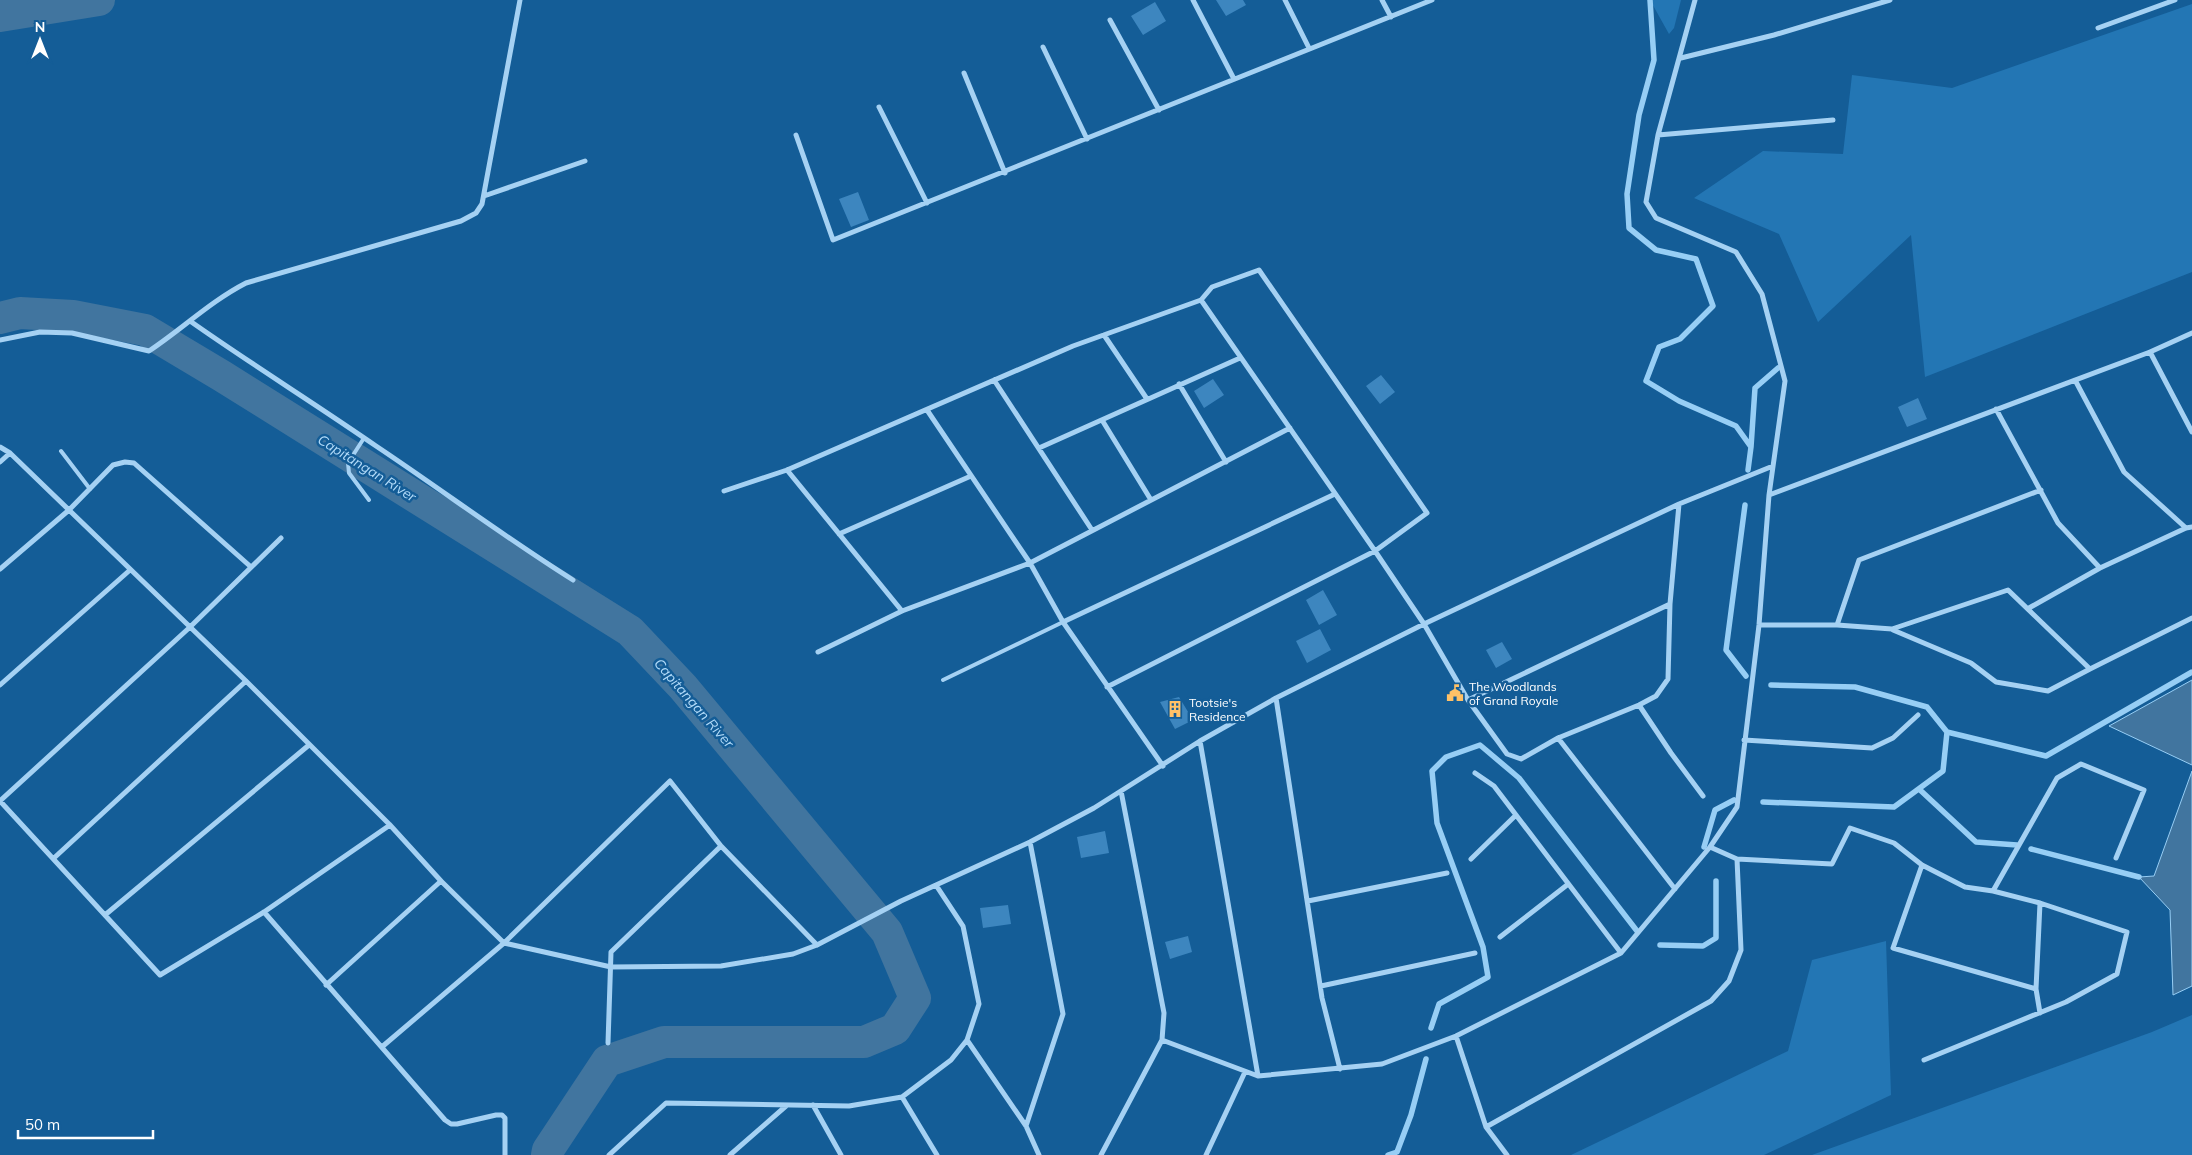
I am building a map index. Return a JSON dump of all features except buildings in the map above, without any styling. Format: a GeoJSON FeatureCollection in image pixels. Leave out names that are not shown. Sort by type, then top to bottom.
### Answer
{"type":"FeatureCollection","features":[{"type":"Feature","properties":{"kind":"street"},"geometry":{"type":"LineString","coordinates":[[0,340],[40,332],[72,333],[149,351],[183,328],[225,294],[246,283],[461,221],[476,213],[482,204],[484,196],[520,0]]}},
{"type":"Feature","properties":{"kind":"street"},"geometry":{"type":"LineString","coordinates":[[1194,0],[1234,79]]}},
{"type":"Feature","properties":{"kind":"street"},"geometry":{"type":"LineString","coordinates":[[1285,0],[1309,48]]}},
{"type":"Feature","properties":{"kind":"street"},"geometry":{"type":"LineString","coordinates":[[1382,0],[1392,17]]}},
{"type":"Feature","properties":{"kind":"street"},"geometry":{"type":"LineString","coordinates":[[796,135],[832,240],[1004,173],[1309,48],[1432,0]]}},
{"type":"Feature","properties":{"kind":"street"},"geometry":{"type":"LineString","coordinates":[[1162,1040],[1258,1076],[1382,1064],[1456,1036],[1621,953],[1710,847],[1738,807],[1744,740],[1759,625],[1769,495],[1785,381],[1762,294],[1736,252],[1656,218],[1646,202],[1658,135],[1681,58],[1695,0]]}},
{"type":"Feature","properties":{"kind":"street"},"geometry":{"type":"LineString","coordinates":[[1681,58],[1774,35],[1889,0]]}},
{"type":"Feature","properties":{"kind":"street"},"geometry":{"type":"LineString","coordinates":[[2098,28],[2175,0]]}},
{"type":"Feature","properties":{"kind":"street"},"geometry":{"type":"LineString","coordinates":[[1110,20],[1159,110]]}},
{"type":"Feature","properties":{"kind":"street"},"geometry":{"type":"LineString","coordinates":[[1043,47],[1087,139]]}},
{"type":"Feature","properties":{"kind":"street"},"geometry":{"type":"LineString","coordinates":[[964,73],[1004,173]]}},
{"type":"Feature","properties":{"kind":"street"},"geometry":{"type":"LineString","coordinates":[[879,107],[927,203]]}},
{"type":"Feature","properties":{"kind":"street"},"geometry":{"type":"LineString","coordinates":[[1658,135],[1833,120]]}},
{"type":"Feature","properties":{"kind":"street"},"geometry":{"type":"LineString","coordinates":[[484,196],[585,161]]}},
{"type":"Feature","properties":{"kind":"street"},"geometry":{"type":"LineString","coordinates":[[724,491],[787,470],[994,380],[1104,335],[1201,300],[1212,287],[1260,270],[1427,514],[1375,551],[1107,687]]}},
{"type":"Feature","properties":{"kind":"street"},"geometry":{"type":"LineString","coordinates":[[1201,300],[1424,624],[1468,700],[1508,754],[1521,760],[1558,738],[1639,705],[1656,696],[1668,679],[1670,604],[1679,504]]}},
{"type":"Feature","properties":{"kind":"street"},"geometry":{"type":"LineString","coordinates":[[190,321],[273,379],[364,438],[519,546],[573,580]]}},
{"type":"Feature","properties":{"kind":"street"},"geometry":{"type":"LineString","coordinates":[[1769,495],[2150,352],[2192,334]]}},
{"type":"Feature","properties":{"kind":"street"},"geometry":{"type":"LineString","coordinates":[[1104,335],[1147,399]]}},
{"type":"Feature","properties":{"kind":"street"},"geometry":{"type":"LineString","coordinates":[[2150,352],[2192,432]]}},
{"type":"Feature","properties":{"kind":"street"},"geometry":{"type":"LineString","coordinates":[[1039,448],[1240,358]]}},
{"type":"Feature","properties":{"kind":"street"},"geometry":{"type":"LineString","coordinates":[[994,380],[1092,530]]}},
{"type":"Feature","properties":{"kind":"street"},"geometry":{"type":"LineString","coordinates":[[2075,380],[2124,472],[2186,528]]}},
{"type":"Feature","properties":{"kind":"street"},"geometry":{"type":"LineString","coordinates":[[1179,384],[1226,462]]}},
{"type":"Feature","properties":{"kind":"street"},"geometry":{"type":"LineString","coordinates":[[1996,409],[2058,523],[2100,568]]}},
{"type":"Feature","properties":{"kind":"street"},"geometry":{"type":"LineString","coordinates":[[926,410],[1030,563],[1063,622],[1163,766]]}},
{"type":"Feature","properties":{"kind":"street"},"geometry":{"type":"LineString","coordinates":[[1102,420],[1151,500]]}},
{"type":"Feature","properties":{"kind":"street"},"geometry":{"type":"LineString","coordinates":[[818,652],[902,611],[1030,563],[1290,428]]}},
{"type":"Feature","properties":{"kind":"street"},"geometry":{"type":"LineString","coordinates":[[0,447],[10,453],[246,681],[390,825],[441,881],[504,942],[611,967],[722,966],[793,954],[817,945],[901,901],[1030,842],[1121,791],[1200,741],[1276,698],[1424,624],[1679,504],[1773,466]]}},
{"type":"Feature","properties":{"kind":"street"},"geometry":{"type":"LineString","coordinates":[[0,462],[10,453]]}},
{"type":"Feature","properties":{"kind":"street"},"geometry":{"type":"LineString","coordinates":[[0,569],[69,510],[113,465],[125,462],[134,463],[251,568]]}},
{"type":"Feature","properties":{"kind":"street"},"geometry":{"type":"LineString","coordinates":[[787,470],[902,611]]}},
{"type":"Feature","properties":{"kind":"street"},"geometry":{"type":"LineString","coordinates":[[839,534],[971,476]]}},
{"type":"Feature","properties":{"kind":"street"},"geometry":{"type":"LineString","coordinates":[[1837,625],[1859,560],[2040,490]]}},
{"type":"Feature","properties":{"kind":"street"},"geometry":{"type":"LineString","coordinates":[[1063,622],[1336,494]]}},
{"type":"Feature","properties":{"kind":"street"},"geometry":{"type":"LineString","coordinates":[[2029,608],[2100,568],[2186,528],[2192,527]]}},
{"type":"Feature","properties":{"kind":"street"},"geometry":{"type":"LineString","coordinates":[[281,538],[189,628],[0,801],[160,975],[264,912],[390,825]]}},
{"type":"Feature","properties":{"kind":"street"},"geometry":{"type":"LineString","coordinates":[[0,685],[130,570]]}},
{"type":"Feature","properties":{"kind":"street"},"geometry":{"type":"LineString","coordinates":[[1892,630],[2008,590],[2090,668]]}},
{"type":"Feature","properties":{"kind":"street"},"geometry":{"type":"LineString","coordinates":[[1468,700],[1670,604]]}},
{"type":"Feature","properties":{"kind":"street"},"geometry":{"type":"LineString","coordinates":[[1759,625],[1837,625],[1892,630],[1971,663],[1996,682],[2048,691],[2090,668],[2192,618]]}},
{"type":"Feature","properties":{"kind":"street"},"geometry":{"type":"LineString","coordinates":[[54,858],[246,681]]}},
{"type":"Feature","properties":{"kind":"street"},"geometry":{"type":"LineString","coordinates":[[1276,698],[1321,986],[1340,1069]]}},
{"type":"Feature","properties":{"kind":"street"},"geometry":{"type":"LineString","coordinates":[[1639,705],[1703,796]]}},
{"type":"Feature","properties":{"kind":"street"},"geometry":{"type":"LineString","coordinates":[[1744,740],[1872,748],[1893,738],[1918,715]]}},
{"type":"Feature","properties":{"kind":"street"},"geometry":{"type":"LineString","coordinates":[[1558,738],[1674,889]]}},
{"type":"Feature","properties":{"kind":"street"},"geometry":{"type":"LineString","coordinates":[[1200,741],[1258,1076]]}},
{"type":"Feature","properties":{"kind":"street"},"geometry":{"type":"LineString","coordinates":[[105,914],[309,744]]}},
{"type":"Feature","properties":{"kind":"street"},"geometry":{"type":"LineString","coordinates":[[1993,891],[2057,778],[2080,764],[2144,790],[2116,858]]}},
{"type":"Feature","properties":{"kind":"street"},"geometry":{"type":"LineString","coordinates":[[1475,773],[1494,786],[1621,953]]}},
{"type":"Feature","properties":{"kind":"street"},"geometry":{"type":"LineString","coordinates":[[383,1046],[504,942],[670,781],[721,846],[817,945]]}},
{"type":"Feature","properties":{"kind":"street"},"geometry":{"type":"LineString","coordinates":[[1102,1155],[1162,1040],[1164,1013],[1121,791]]}},
{"type":"Feature","properties":{"kind":"street"},"geometry":{"type":"LineString","coordinates":[[1471,859],[1515,816]]}},
{"type":"Feature","properties":{"kind":"street"},"geometry":{"type":"LineString","coordinates":[[1710,847],[1737,859],[1832,864],[1850,828],[1894,843],[1922,865],[1965,887],[1993,891],[2040,903],[2127,932],[2117,974],[2066,1002],[1924,1060]]}},
{"type":"Feature","properties":{"kind":"street"},"geometry":{"type":"LineString","coordinates":[[1026,1126],[1062,1014],[1030,842]]}},
{"type":"Feature","properties":{"kind":"street"},"geometry":{"type":"LineString","coordinates":[[608,1043],[611,952],[721,846]]}},
{"type":"Feature","properties":{"kind":"street"},"geometry":{"type":"LineString","coordinates":[[1486,1126],[1711,1001],[1729,981],[1741,950],[1737,859]]}},
{"type":"Feature","properties":{"kind":"street"},"geometry":{"type":"LineString","coordinates":[[1922,865],[1893,948],[2036,989]]}},
{"type":"Feature","properties":{"kind":"street"},"geometry":{"type":"LineString","coordinates":[[1308,901],[1446,873]]}},
{"type":"Feature","properties":{"kind":"street"},"geometry":{"type":"LineString","coordinates":[[326,985],[441,881]]}},
{"type":"Feature","properties":{"kind":"street"},"geometry":{"type":"LineString","coordinates":[[609,1155],[666,1103],[849,1106],[902,1097],[951,1060],[967,1040],[979,1004],[963,926],[936,885]]}},
{"type":"Feature","properties":{"kind":"street"},"geometry":{"type":"LineString","coordinates":[[1500,938],[1568,885]]}},
{"type":"Feature","properties":{"kind":"street"},"geometry":{"type":"LineString","coordinates":[[2040,903],[2036,989],[2040,1013]]}},
{"type":"Feature","properties":{"kind":"street"},"geometry":{"type":"LineString","coordinates":[[264,912],[326,985],[383,1046],[445,1120],[451,1124],[502,1115],[506,1120],[504,1133],[505,1155]]}},
{"type":"Feature","properties":{"kind":"street"},"geometry":{"type":"LineString","coordinates":[[1321,986],[1475,953]]}},
{"type":"Feature","properties":{"kind":"street"},"geometry":{"type":"LineString","coordinates":[[1456,1036],[1486,1126],[1507,1155]]}},
{"type":"Feature","properties":{"kind":"street"},"geometry":{"type":"LineString","coordinates":[[967,1040],[1026,1126],[1039,1155]]}},
{"type":"Feature","properties":{"kind":"street"},"geometry":{"type":"LineString","coordinates":[[1206,1155],[1245,1072]]}},
{"type":"Feature","properties":{"kind":"street"},"geometry":{"type":"LineString","coordinates":[[902,1097],[937,1155]]}},
{"type":"Feature","properties":{"kind":"street"},"geometry":{"type":"LineString","coordinates":[[813,1105],[841,1155]]}},
{"type":"Feature","properties":{"kind":"street"},"geometry":{"type":"LineString","coordinates":[[730,1155],[786,1106]]}},
{"type":"Feature","properties":{"kind":"lane"},"geometry":{"type":"LineString","coordinates":[[364,438],[348,463],[349,473],[369,500]]}},
{"type":"Feature","properties":{"kind":"lane"},"geometry":{"type":"LineString","coordinates":[[61,451],[90,489]]}},
{"type":"Feature","properties":{"kind":"lane"},"geometry":{"type":"LineString","coordinates":[[943,680],[1063,622]]}},
{"type":"Feature","properties":{"kind":"shaded area"},"geometry":{"type":"Polygon","coordinates":[[[1650,0],[1681,0],[1674,28],[1669,34],[1650,0]]]}},
{"type":"Feature","properties":{"kind":"shaded area"},"geometry":{"type":"Polygon","coordinates":[[[2192,4],[2192,272],[1925,377],[1911,235],[1818,322],[1779,234],[1694,198],[1763,151],[1843,154],[1852,75],[1952,88],[2192,4]]]}},
{"type":"Feature","properties":{"kind":"shaded area"},"geometry":{"type":"Polygon","coordinates":[[[2192,680],[2192,765],[2109,726],[2192,680]]]}},
{"type":"Feature","properties":{"kind":"shaded area"},"geometry":{"type":"Polygon","coordinates":[[[2192,771],[2192,986],[2173,995],[2170,910],[2139,877],[2154,876],[2192,771]]]}},
{"type":"Feature","properties":{"kind":"shaded area"},"geometry":{"type":"Polygon","coordinates":[[[1886,941],[1891,1095],[1764,1155],[1571,1155],[1788,1051],[1812,960],[1886,941]]]}},
{"type":"Feature","properties":{"kind":"shaded area"},"geometry":{"type":"Polygon","coordinates":[[[2192,1015],[2192,1155],[1812,1155],[2152,1032],[2192,1015]]]}},
{"type":"Feature","properties":{"kind":"waterway","name":"Capitangan River"},"geometry":{"type":"LineString","coordinates":[[0,16],[99,0]]}},
{"type":"Feature","properties":{"kind":"waterway"},"geometry":{"type":"LineString","coordinates":[[1650,0],[1654,60],[1639,115],[1627,194],[1629,228],[1656,250],[1696,259],[1713,306],[1680,339],[1659,347],[1646,381],[1679,401],[1736,426],[1751,447],[1748,470]]}},
{"type":"Feature","properties":{"kind":"waterway","name":"Capitangan River"},"geometry":{"type":"LineString","coordinates":[[0,318],[20,313],[73,316],[145,330],[222,376],[630,631],[683,687],[887,932],[915,998],[895,1029],[864,1042],[664,1042],[607,1061],[548,1150],[547,1155]]}},
{"type":"Feature","properties":{"kind":"waterway"},"geometry":{"type":"LineString","coordinates":[[1751,447],[1755,388],[1778,368]]}},
{"type":"Feature","properties":{"kind":"waterway"},"geometry":{"type":"LineString","coordinates":[[1745,505],[1726,650],[1746,676]]}},
{"type":"Feature","properties":{"kind":"waterway"},"geometry":{"type":"LineString","coordinates":[[1947,732],[2046,756],[2192,672]]}},
{"type":"Feature","properties":{"kind":"waterway"},"geometry":{"type":"LineString","coordinates":[[1763,802],[1894,807],[1943,771],[1947,732],[1927,707],[1855,687],[1771,685]]}},
{"type":"Feature","properties":{"kind":"waterway"},"geometry":{"type":"LineString","coordinates":[[1431,1028],[1439,1004],[1488,977],[1483,947],[1437,823],[1432,771],[1446,757],[1480,745],[1519,778],[1637,931]]}},
{"type":"Feature","properties":{"kind":"waterway"},"geometry":{"type":"LineString","coordinates":[[1919,789],[1976,842],[2017,845]]}},
{"type":"Feature","properties":{"kind":"waterway"},"geometry":{"type":"LineString","coordinates":[[1704,847],[1715,810],[1734,800]]}},
{"type":"Feature","properties":{"kind":"waterway"},"geometry":{"type":"LineString","coordinates":[[2031,849],[2139,877]]}},
{"type":"Feature","properties":{"kind":"waterway"},"geometry":{"type":"LineString","coordinates":[[1660,945],[1703,946],[1716,938],[1716,881]]}},
{"type":"Feature","properties":{"kind":"waterway"},"geometry":{"type":"LineString","coordinates":[[1388,1155],[1397,1152],[1411,1115],[1426,1059]]}},
{"type":"Feature","properties":{"kind":"place","name":"The Woodlands of Grand Royale"},"geometry":{"type":"Point","coordinates":[1455,693]}},
{"type":"Feature","properties":{"kind":"place","name":"Tootsie's Residence"},"geometry":{"type":"Point","coordinates":[1175,709]}}]}
